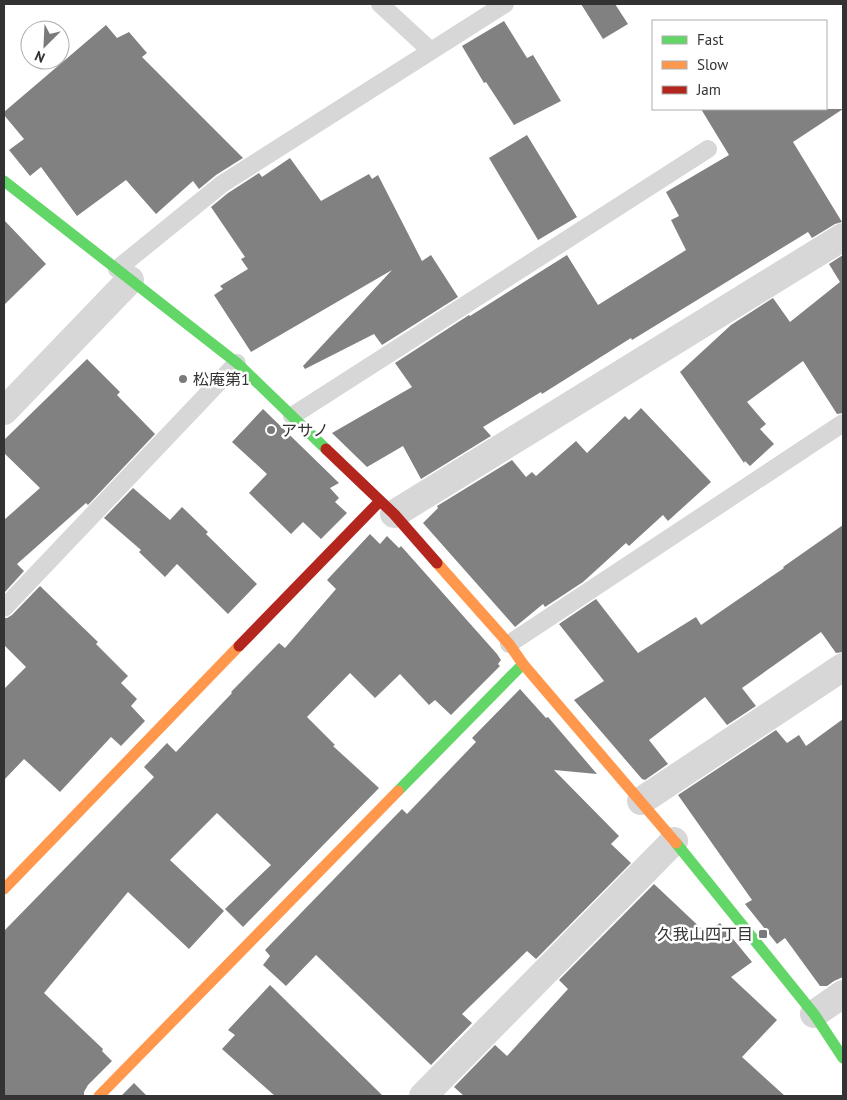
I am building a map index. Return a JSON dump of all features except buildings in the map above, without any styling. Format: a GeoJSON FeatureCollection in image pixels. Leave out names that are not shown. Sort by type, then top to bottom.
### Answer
{"type":"FeatureCollection","features":[{"type":"Feature","properties":{"kind":"street"},"geometry":{"type":"LineString","coordinates":[[4,180],[237,363],[387,507],[509,644],[523,664],[641,801],[814,1014],[843,1058]]}},
{"type":"Feature","properties":{"kind":"street"},"geometry":{"type":"LineString","coordinates":[[4,889],[387,507],[843,237]]}},
{"type":"Feature","properties":{"kind":"street"},"geometry":{"type":"LineString","coordinates":[[4,411],[124,275]]}},
{"type":"Feature","properties":{"kind":"street"},"geometry":{"type":"LineString","coordinates":[[99,1096],[523,664]]}},
{"type":"Feature","properties":{"kind":"street"},"geometry":{"type":"LineString","coordinates":[[641,801],[843,668]]}},
{"type":"Feature","properties":{"kind":"street"},"geometry":{"type":"LineString","coordinates":[[423,1096],[674,841]]}},
{"type":"Feature","properties":{"kind":"street"},"geometry":{"type":"LineString","coordinates":[[814,1014],[843,994]]}},
{"type":"Feature","properties":{"kind":"lane"},"geometry":{"type":"LineString","coordinates":[[380,4],[431,51]]}},
{"type":"Feature","properties":{"kind":"lane"},"geometry":{"type":"LineString","coordinates":[[124,275],[222,184],[505,4]]}},
{"type":"Feature","properties":{"kind":"lane"},"geometry":{"type":"LineString","coordinates":[[292,416],[708,149]]}},
{"type":"Feature","properties":{"kind":"lane"},"geometry":{"type":"LineString","coordinates":[[4,608],[237,363]]}},
{"type":"Feature","properties":{"kind":"lane"},"geometry":{"type":"LineString","coordinates":[[509,644],[843,423]]}},
{"type":"Feature","properties":{"kind":"traffic: fast"},"geometry":{"type":"LineString","coordinates":[[4,181],[237,363],[326,449]]}},
{"type":"Feature","properties":{"kind":"traffic: fast"},"geometry":{"type":"LineString","coordinates":[[398,791],[523,664]]}},
{"type":"Feature","properties":{"kind":"traffic: fast"},"geometry":{"type":"LineString","coordinates":[[676,843],[814,1014],[843,1058]]}},
{"type":"Feature","properties":{"kind":"traffic: slow"},"geometry":{"type":"LineString","coordinates":[[437,563],[509,644],[523,664],[676,843]]}},
{"type":"Feature","properties":{"kind":"traffic: slow"},"geometry":{"type":"LineString","coordinates":[[4,889],[239,646]]}},
{"type":"Feature","properties":{"kind":"traffic: slow"},"geometry":{"type":"LineString","coordinates":[[99,1096],[398,791]]}},
{"type":"Feature","properties":{"kind":"traffic: jam"},"geometry":{"type":"LineString","coordinates":[[326,449],[394,514],[437,563]]}},
{"type":"Feature","properties":{"kind":"traffic: jam"},"geometry":{"type":"LineString","coordinates":[[239,646],[380,501]]}},
{"type":"Feature","properties":{"kind":"place","name":"松庵第1"},"geometry":{"type":"Point","coordinates":[183,379]}},
{"type":"Feature","properties":{"kind":"place","name":"アサノ"},"geometry":{"type":"Point","coordinates":[271,430]}},
{"type":"Feature","properties":{"kind":"place","name":"久我山四丁目"},"geometry":{"type":"Point","coordinates":[763,934]}}]}
